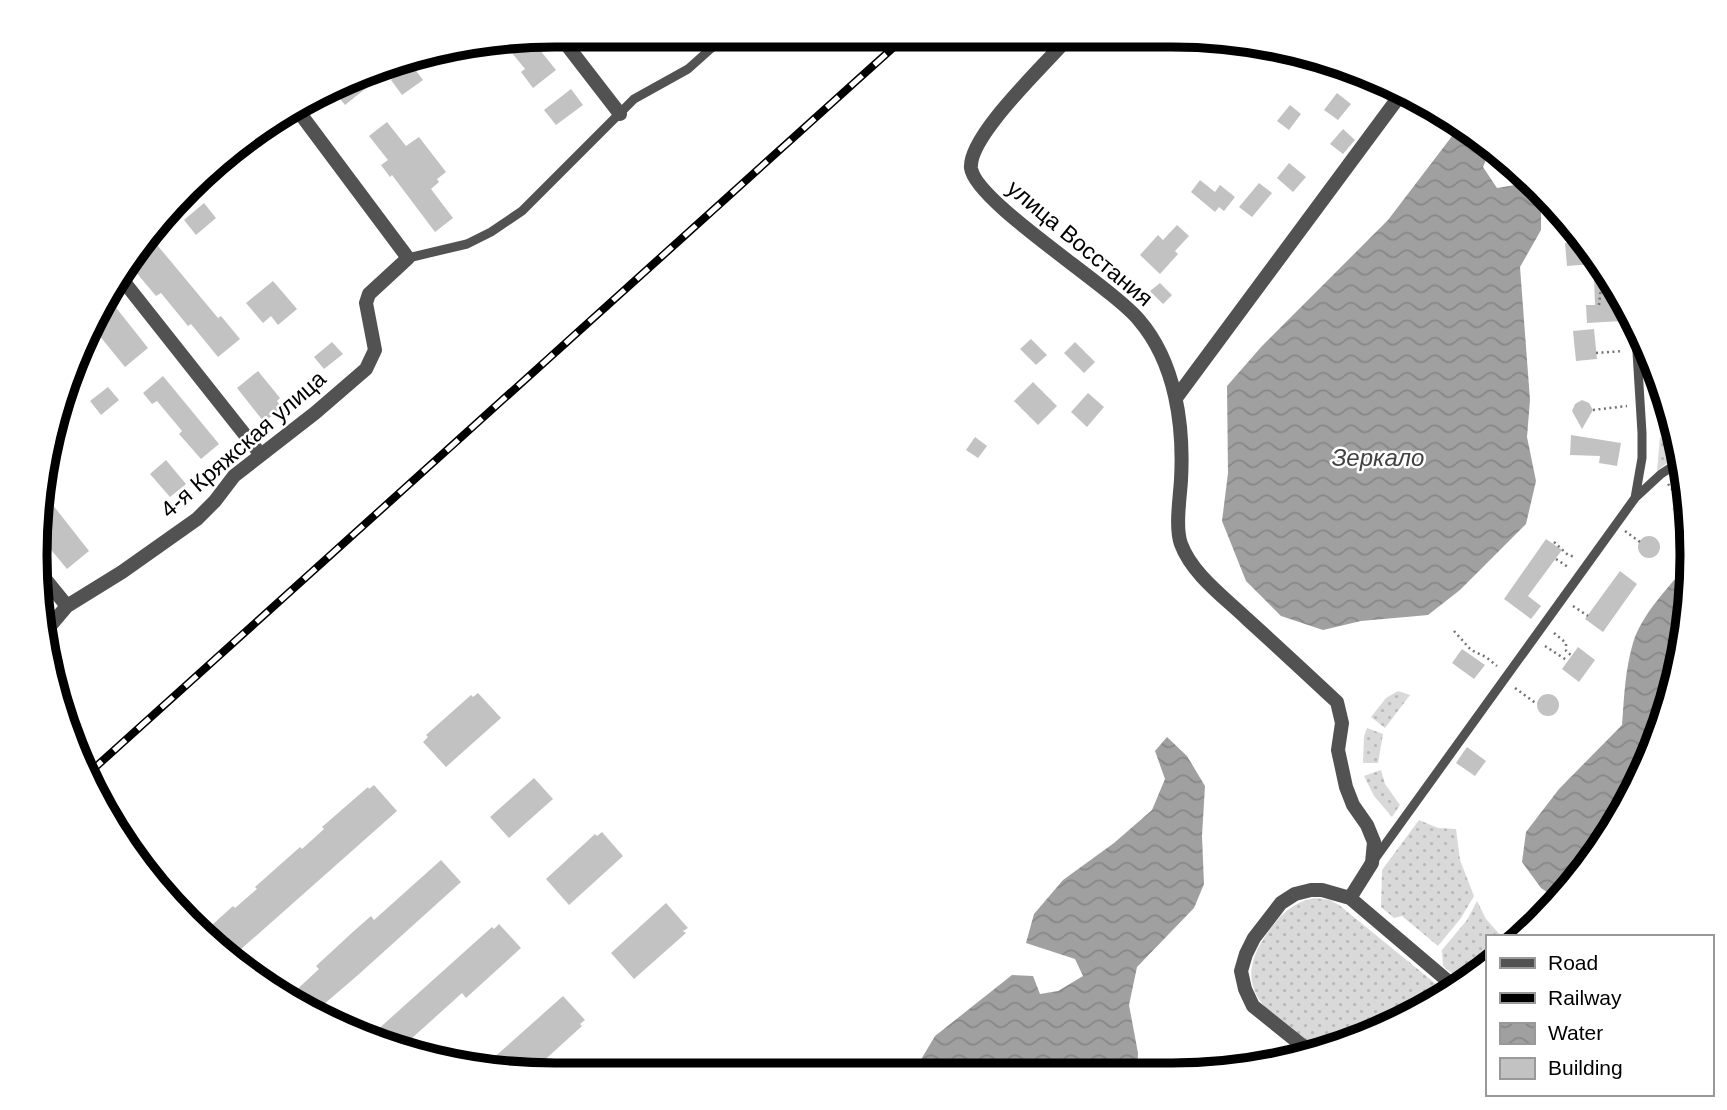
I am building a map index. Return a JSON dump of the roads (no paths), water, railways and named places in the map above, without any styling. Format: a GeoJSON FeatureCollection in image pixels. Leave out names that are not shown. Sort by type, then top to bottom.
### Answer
{"type":"FeatureCollection","features":[{"type":"Feature","properties":{"kind":"street"},"geometry":{"type":"LineString","coordinates":[[568,47],[621,114]]}},
{"type":"Feature","properties":{"kind":"street","name":"улица Восстания"},"geometry":{"type":"LineString","coordinates":[[1059,47],[1012,97],[972,153],[971,170],[979,187],[1139,319],[1158,350],[1176,398],[1183,444],[1180,540],[1187,558],[1336,702],[1342,723],[1338,750],[1341,769],[1353,805],[1367,825],[1374,842],[1372,863]]}},
{"type":"Feature","properties":{"kind":"street"},"geometry":{"type":"LineString","coordinates":[[1176,398],[1397,100]]}},
{"type":"Feature","properties":{"kind":"street"},"geometry":{"type":"LineString","coordinates":[[301,115],[408,258]]}},
{"type":"Feature","properties":{"kind":"street","name":"4-я Кряжская улица"},"geometry":{"type":"LineString","coordinates":[[52,623],[67,606],[122,572],[197,519],[234,476],[315,414],[366,369],[374,350],[366,303],[369,294],[408,258]]}},
{"type":"Feature","properties":{"kind":"street"},"geometry":{"type":"LineString","coordinates":[[126,284],[261,455]]}},
{"type":"Feature","properties":{"kind":"street"},"geometry":{"type":"LineString","coordinates":[[48,582],[67,606]]}},
{"type":"Feature","properties":{"kind":"street"},"geometry":{"type":"LineString","coordinates":[[1350,898],[1372,863]]}},
{"type":"Feature","properties":{"kind":"street"},"geometry":{"type":"LineString","coordinates":[[1302,1045],[1253,1006],[1241,971],[1254,938],[1281,903],[1295,894],[1322,890],[1350,898],[1448,981]]}},
{"type":"Feature","properties":{"kind":"lane"},"geometry":{"type":"LineString","coordinates":[[408,258],[467,244],[522,211],[634,99],[688,69],[713,47]]}},
{"type":"Feature","properties":{"kind":"lane"},"geometry":{"type":"LineString","coordinates":[[1635,498],[1642,458],[1637,353]]}},
{"type":"Feature","properties":{"kind":"lane"},"geometry":{"type":"LineString","coordinates":[[1372,863],[1635,498],[1672,467]]}},
{"type":"Feature","properties":{"kind":"water","name":"Зеркало"},"geometry":{"type":"Polygon","coordinates":[[[1454,133],[1487,157],[1483,167],[1497,188],[1519,184],[1541,206],[1541,230],[1520,267],[1530,400],[1527,437],[1536,481],[1526,524],[1460,590],[1428,615],[1361,621],[1323,630],[1281,616],[1246,581],[1222,521],[1228,473],[1227,386],[1262,346],[1388,220],[1454,133]]]}},
{"type":"Feature","properties":{"kind":"water"},"geometry":{"type":"Polygon","coordinates":[[[1679,574],[1670,654],[1653,718],[1612,809],[1575,864],[1550,894],[1541,888],[1522,862],[1526,832],[1559,789],[1622,725],[1625,684],[1633,643],[1657,600],[1679,574]]]}},
{"type":"Feature","properties":{"kind":"water"},"geometry":{"type":"Polygon","coordinates":[[[1167,737],[1187,756],[1205,786],[1202,836],[1204,884],[1194,908],[1137,967],[1129,1005],[1138,1063],[919,1063],[935,1036],[1012,975],[1033,976],[1040,994],[1058,991],[1083,976],[1075,959],[1026,943],[1034,914],[1063,880],[1114,843],[1152,810],[1165,779],[1155,751],[1167,737]]]}},
{"type":"Feature","properties":{"kind":"railway"},"geometry":{"type":"LineString","coordinates":[[95,768],[894,47]]}}]}
